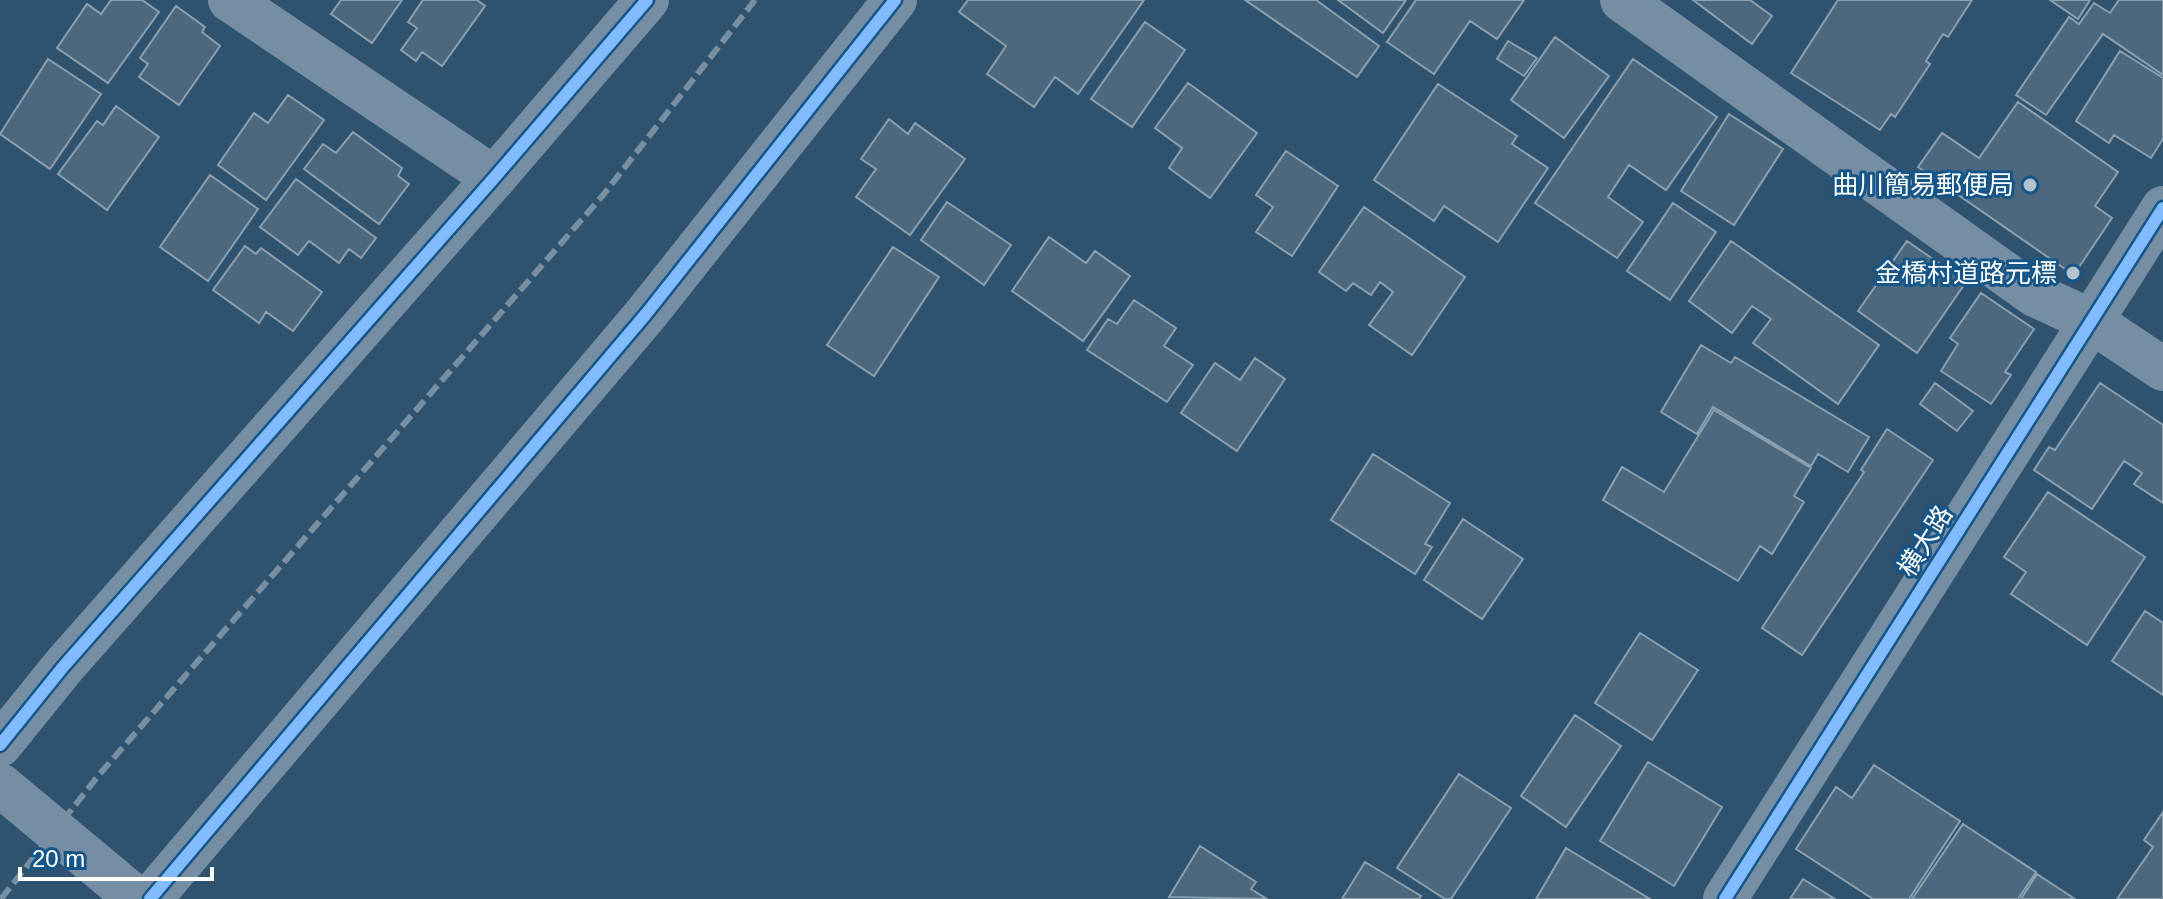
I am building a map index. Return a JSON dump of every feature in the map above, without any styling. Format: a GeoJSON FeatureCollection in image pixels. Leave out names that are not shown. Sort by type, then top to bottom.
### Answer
{"type":"FeatureCollection","features":[{"type":"Feature","properties":{"kind":"street"},"geometry":{"type":"LineString","coordinates":[[230,0],[494,178]]}},
{"type":"Feature","properties":{"kind":"street"},"geometry":{"type":"LineString","coordinates":[[0,745],[83,643],[647,0]]}},
{"type":"Feature","properties":{"kind":"street"},"geometry":{"type":"LineString","coordinates":[[150,899],[646,314],[895,0]]}},
{"type":"Feature","properties":{"kind":"street"},"geometry":{"type":"LineString","coordinates":[[1622,0],[2035,295],[2091,321],[2163,369]]}},
{"type":"Feature","properties":{"kind":"street","name":"横大路"},"geometry":{"type":"LineString","coordinates":[[1725,899],[2163,208]]}},
{"type":"Feature","properties":{"kind":"street"},"geometry":{"type":"LineString","coordinates":[[0,785],[137,899]]}},
{"type":"Feature","properties":{"kind":"building"},"geometry":{"type":"Polygon","coordinates":[[[111,0],[142,0],[159,12],[108,83],[57,48],[87,4],[101,14],[111,0]]]}},
{"type":"Feature","properties":{"kind":"building"},"geometry":{"type":"Polygon","coordinates":[[[341,0],[402,0],[372,43],[331,14],[341,0]]]}},
{"type":"Feature","properties":{"kind":"building"},"geometry":{"type":"Polygon","coordinates":[[[423,0],[477,0],[485,6],[442,66],[422,52],[416,61],[401,50],[417,28],[408,22],[423,0]]]}},
{"type":"Feature","properties":{"kind":"building"},"geometry":{"type":"Polygon","coordinates":[[[968,0],[1144,0],[1078,94],[1055,77],[1034,107],[987,74],[1006,46],[959,12],[968,0]]]}},
{"type":"Feature","properties":{"kind":"building"},"geometry":{"type":"Polygon","coordinates":[[[1245,0],[1316,0],[1379,46],[1357,77],[1245,0]]]}},
{"type":"Feature","properties":{"kind":"building"},"geometry":{"type":"Polygon","coordinates":[[[1338,0],[1406,0],[1383,33],[1338,0]]]}},
{"type":"Feature","properties":{"kind":"building"},"geometry":{"type":"Polygon","coordinates":[[[1416,0],[1524,0],[1497,39],[1470,21],[1434,74],[1387,42],[1416,0]]]}},
{"type":"Feature","properties":{"kind":"building"},"geometry":{"type":"Polygon","coordinates":[[[1693,0],[1750,0],[1772,16],[1752,44],[1693,0]]]}},
{"type":"Feature","properties":{"kind":"building"},"geometry":{"type":"Polygon","coordinates":[[[1838,0],[1972,0],[1948,37],[1943,34],[1926,61],[1930,64],[1895,117],[1891,114],[1880,130],[1791,73],[1838,0]]]}},
{"type":"Feature","properties":{"kind":"building"},"geometry":{"type":"Polygon","coordinates":[[[2050,0],[2090,0],[2078,19],[2050,0]]]}},
{"type":"Feature","properties":{"kind":"building"},"geometry":{"type":"Polygon","coordinates":[[[2119,0],[2163,0],[2163,75],[2103,34],[2046,115],[2016,95],[2069,17],[2079,24],[2094,3],[2110,13],[2119,0]]]}},
{"type":"Feature","properties":{"kind":"building"},"geometry":{"type":"Polygon","coordinates":[[[176,6],[205,27],[202,32],[220,46],[179,105],[139,77],[148,64],[140,58],[176,6]]]}},
{"type":"Feature","properties":{"kind":"building"},"geometry":{"type":"Polygon","coordinates":[[[1145,22],[1185,50],[1132,127],[1091,99],[1145,22]]]}},
{"type":"Feature","properties":{"kind":"building"},"geometry":{"type":"Polygon","coordinates":[[[1555,37],[1609,76],[1564,138],[1511,100],[1555,37]]]}},
{"type":"Feature","properties":{"kind":"building"},"geometry":{"type":"Polygon","coordinates":[[[1508,41],[1537,58],[1524,76],[1497,59],[1508,41]]]}},
{"type":"Feature","properties":{"kind":"building"},"geometry":{"type":"Polygon","coordinates":[[[2120,51],[2163,78],[2163,139],[2151,158],[2114,135],[2109,143],[2076,121],[2120,51]]]}},
{"type":"Feature","properties":{"kind":"building"},"geometry":{"type":"Polygon","coordinates":[[[48,59],[101,94],[50,169],[0,134],[48,59]]]}},
{"type":"Feature","properties":{"kind":"building"},"geometry":{"type":"Polygon","coordinates":[[[1633,59],[1717,117],[1666,190],[1629,165],[1608,197],[1643,222],[1617,258],[1535,203],[1633,59]]]}},
{"type":"Feature","properties":{"kind":"building"},"geometry":{"type":"Polygon","coordinates":[[[1188,83],[1257,133],[1210,198],[1169,168],[1182,148],[1155,128],[1188,83]]]}},
{"type":"Feature","properties":{"kind":"building"},"geometry":{"type":"Polygon","coordinates":[[[1438,84],[1517,136],[1512,144],[1548,168],[1498,242],[1444,206],[1434,221],[1374,180],[1438,84]]]}},
{"type":"Feature","properties":{"kind":"building"},"geometry":{"type":"Polygon","coordinates":[[[288,95],[324,120],[266,200],[218,165],[254,113],[268,123],[288,95]]]}},
{"type":"Feature","properties":{"kind":"building"},"geometry":{"type":"Polygon","coordinates":[[[2018,102],[2118,172],[2095,206],[2112,218],[2079,267],[2065,269],[1918,167],[1942,133],[1979,158],[2018,102]]]}},
{"type":"Feature","properties":{"kind":"building"},"geometry":{"type":"Polygon","coordinates":[[[116,106],[159,137],[107,210],[58,174],[97,121],[103,125],[116,106]]]}},
{"type":"Feature","properties":{"kind":"building"},"geometry":{"type":"Polygon","coordinates":[[[1729,114],[1783,149],[1734,225],[1681,191],[1729,114]]]}},
{"type":"Feature","properties":{"kind":"building"},"geometry":{"type":"Polygon","coordinates":[[[889,119],[908,134],[915,123],[965,159],[910,235],[856,197],[876,169],[861,159],[889,119]]]}},
{"type":"Feature","properties":{"kind":"building"},"geometry":{"type":"Polygon","coordinates":[[[353,132],[402,168],[398,176],[409,184],[379,224],[304,169],[323,144],[336,153],[353,132]]]}},
{"type":"Feature","properties":{"kind":"building"},"geometry":{"type":"Polygon","coordinates":[[[1286,151],[1338,186],[1292,256],[1256,232],[1273,207],[1256,195],[1286,151]]]}},
{"type":"Feature","properties":{"kind":"building"},"geometry":{"type":"Polygon","coordinates":[[[210,175],[258,209],[208,281],[160,247],[210,175]]]}},
{"type":"Feature","properties":{"kind":"building"},"geometry":{"type":"Polygon","coordinates":[[[296,179],[376,238],[361,258],[349,249],[339,263],[309,241],[298,255],[260,227],[296,179]]]}},
{"type":"Feature","properties":{"kind":"building"},"geometry":{"type":"Polygon","coordinates":[[[947,202],[1011,245],[984,285],[921,240],[947,202]]]}},
{"type":"Feature","properties":{"kind":"building"},"geometry":{"type":"Polygon","coordinates":[[[1673,203],[1716,232],[1670,300],[1627,271],[1673,203]]]}},
{"type":"Feature","properties":{"kind":"building"},"geometry":{"type":"Polygon","coordinates":[[[1364,207],[1465,277],[1412,355],[1369,325],[1393,292],[1380,282],[1371,295],[1353,283],[1346,291],[1319,272],[1364,207]]]}},
{"type":"Feature","properties":{"kind":"building"},"geometry":{"type":"Polygon","coordinates":[[[1049,237],[1086,263],[1095,251],[1130,276],[1083,341],[1012,291],[1049,237]]]}},
{"type":"Feature","properties":{"kind":"building"},"geometry":{"type":"Polygon","coordinates":[[[1731,241],[1879,345],[1838,404],[1753,343],[1771,319],[1752,306],[1732,333],[1689,301],[1731,241]]]}},
{"type":"Feature","properties":{"kind":"building"},"geometry":{"type":"Polygon","coordinates":[[[1907,241],[1966,282],[1917,353],[1858,311],[1907,241]]]}},
{"type":"Feature","properties":{"kind":"building"},"geometry":{"type":"Polygon","coordinates":[[[245,246],[256,254],[261,248],[322,292],[293,331],[266,312],[259,323],[213,290],[245,246]]]}},
{"type":"Feature","properties":{"kind":"building"},"geometry":{"type":"Polygon","coordinates":[[[893,247],[939,277],[874,376],[827,345],[893,247]]]}},
{"type":"Feature","properties":{"kind":"building"},"geometry":{"type":"Polygon","coordinates":[[[1981,293],[2034,329],[2005,372],[2011,375],[1991,404],[1941,371],[1958,344],[1950,338],[1981,293]]]}},
{"type":"Feature","properties":{"kind":"building"},"geometry":{"type":"Polygon","coordinates":[[[1134,300],[1176,328],[1164,346],[1193,365],[1167,402],[1087,350],[1108,319],[1117,324],[1134,300]]]}},
{"type":"Feature","properties":{"kind":"building"},"geometry":{"type":"Polygon","coordinates":[[[1701,345],[1731,363],[1735,357],[1869,437],[1848,472],[1818,454],[1811,466],[1713,407],[1697,434],[1661,412],[1701,345]]]}},
{"type":"Feature","properties":{"kind":"building"},"geometry":{"type":"Polygon","coordinates":[[[1255,358],[1285,379],[1237,451],[1181,413],[1215,363],[1240,380],[1255,358]]]}},
{"type":"Feature","properties":{"kind":"building"},"geometry":{"type":"Polygon","coordinates":[[[1935,383],[1973,411],[1957,431],[1920,404],[1935,383]]]}},
{"type":"Feature","properties":{"kind":"building"},"geometry":{"type":"Polygon","coordinates":[[[2100,383],[2163,425],[2163,503],[2134,484],[2142,473],[2124,461],[2092,509],[2034,470],[2049,447],[2055,450],[2100,383]]]}},
{"type":"Feature","properties":{"kind":"building"},"geometry":{"type":"Polygon","coordinates":[[[1714,410],[1811,468],[1794,496],[1804,502],[1772,554],[1760,546],[1738,581],[1603,500],[1622,467],[1664,492],[1714,410]]]}},
{"type":"Feature","properties":{"kind":"building"},"geometry":{"type":"Polygon","coordinates":[[[1887,429],[1933,460],[1802,655],[1762,628],[1864,472],[1861,470],[1887,429]]]}},
{"type":"Feature","properties":{"kind":"building"},"geometry":{"type":"Polygon","coordinates":[[[1373,454],[1450,503],[1425,544],[1432,547],[1415,574],[1331,520],[1373,454]]]}},
{"type":"Feature","properties":{"kind":"building"},"geometry":{"type":"Polygon","coordinates":[[[2048,492],[2145,557],[2087,645],[2011,594],[2026,572],[2004,557],[2048,492]]]}},
{"type":"Feature","properties":{"kind":"building"},"geometry":{"type":"Polygon","coordinates":[[[1463,519],[1523,559],[1482,619],[1424,580],[1463,519]]]}},
{"type":"Feature","properties":{"kind":"building"},"geometry":{"type":"Polygon","coordinates":[[[2145,611],[2163,623],[2163,695],[2112,661],[2145,611]]]}},
{"type":"Feature","properties":{"kind":"building"},"geometry":{"type":"Polygon","coordinates":[[[1640,633],[1698,670],[1652,740],[1595,703],[1640,633]]]}},
{"type":"Feature","properties":{"kind":"building"},"geometry":{"type":"Polygon","coordinates":[[[1575,715],[1621,746],[1566,827],[1521,796],[1575,715]]]}},
{"type":"Feature","properties":{"kind":"building"},"geometry":{"type":"Polygon","coordinates":[[[1648,762],[1722,807],[1674,886],[1600,841],[1648,762]]]}},
{"type":"Feature","properties":{"kind":"building"},"geometry":{"type":"Polygon","coordinates":[[[1874,765],[1960,821],[1909,899],[1873,899],[1796,849],[1836,787],[1852,798],[1874,765]]]}},
{"type":"Feature","properties":{"kind":"building"},"geometry":{"type":"Polygon","coordinates":[[[1459,774],[1511,808],[1451,899],[1445,899],[1397,868],[1459,774]]]}},
{"type":"Feature","properties":{"kind":"building"},"geometry":{"type":"Polygon","coordinates":[[[2163,812],[2163,899],[2117,899],[2153,847],[2144,840],[2163,812]]]}},
{"type":"Feature","properties":{"kind":"building"},"geometry":{"type":"Polygon","coordinates":[[[1963,824],[2036,872],[2018,899],[1912,899],[1963,824]]]}},
{"type":"Feature","properties":{"kind":"building"},"geometry":{"type":"Polygon","coordinates":[[[1200,846],[1256,882],[1251,889],[1267,899],[1169,897],[1200,846]]]}},
{"type":"Feature","properties":{"kind":"building"},"geometry":{"type":"Polygon","coordinates":[[[1566,848],[1650,899],[1536,899],[1566,848]]]}},
{"type":"Feature","properties":{"kind":"building"},"geometry":{"type":"Polygon","coordinates":[[[1365,862],[1421,896],[1419,899],[1342,899],[1365,862]]]}},
{"type":"Feature","properties":{"kind":"building"},"geometry":{"type":"Polygon","coordinates":[[[2037,874],[2075,899],[2021,899],[2037,874]]]}},
{"type":"Feature","properties":{"kind":"building"},"geometry":{"type":"Polygon","coordinates":[[[1803,879],[1835,899],[1790,899],[1803,879]]]}},
{"type":"Feature","properties":{"kind":"railway"},"geometry":{"type":"LineString","coordinates":[[1,899],[98,776],[604,194],[755,0]]}},
{"type":"Feature","properties":{"kind":"cycle path"},"geometry":{"type":"LineString","coordinates":[[0,745],[63,667],[647,0]]}},
{"type":"Feature","properties":{"kind":"cycle path"},"geometry":{"type":"LineString","coordinates":[[150,899],[646,314],[895,0]]}},
{"type":"Feature","properties":{"kind":"cycle path"},"geometry":{"type":"LineString","coordinates":[[1725,899],[2163,208]]}},
{"type":"Feature","properties":{"kind":"place","name":"曲川簡易郵便局"},"geometry":{"type":"Point","coordinates":[2030,185]}},
{"type":"Feature","properties":{"kind":"place","name":"金橋村道路元標"},"geometry":{"type":"Point","coordinates":[2073,273]}}]}
